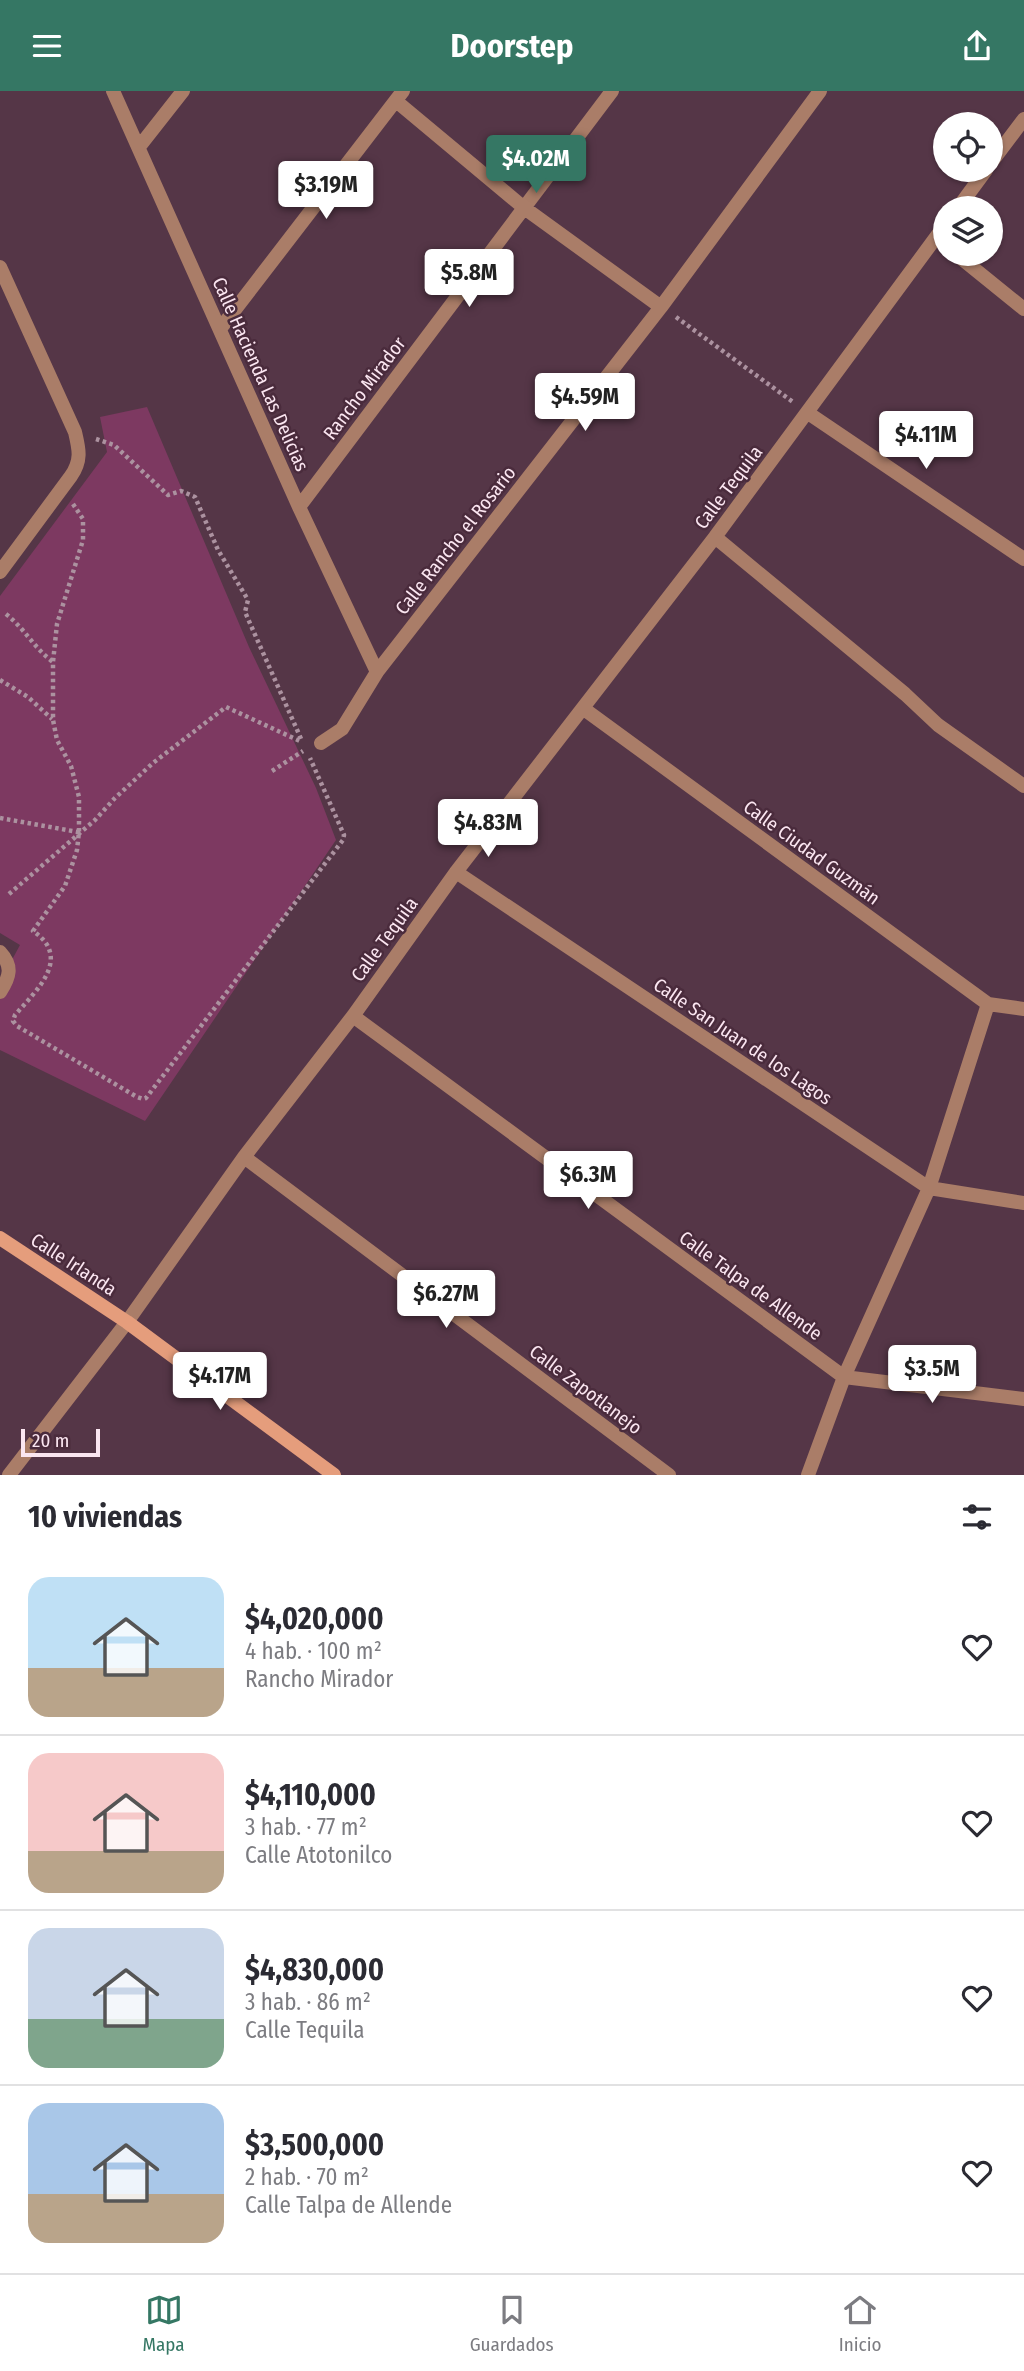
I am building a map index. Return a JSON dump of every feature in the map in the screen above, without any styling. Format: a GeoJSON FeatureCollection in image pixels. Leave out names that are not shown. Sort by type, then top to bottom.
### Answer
{"type":"FeatureCollection","features":[{"type":"Feature","properties":{"kind":"street","name":"Calle Hacienda Las Delicias"},"geometry":{"type":"LineString","coordinates":[[113,91],[299,507],[377,672]]}},
{"type":"Feature","properties":{"kind":"street"},"geometry":{"type":"LineString","coordinates":[[139,147],[183,91]]}},
{"type":"Feature","properties":{"kind":"street","name":"Rancho Mirador"},"geometry":{"type":"LineString","coordinates":[[299,507],[612,91]]}},
{"type":"Feature","properties":{"kind":"street","name":"Calle Rancho el Rosario"},"geometry":{"type":"LineString","coordinates":[[321,743],[342,729],[377,672],[661,307],[820,91]]}},
{"type":"Feature","properties":{"kind":"street"},"geometry":{"type":"LineString","coordinates":[[220,329],[400,96],[523,207],[661,307]]}},
{"type":"Feature","properties":{"kind":"street"},"geometry":{"type":"LineString","coordinates":[[1003,147],[1024,119]]}},
{"type":"Feature","properties":{"kind":"street","name":"Calle Tequila"},"geometry":{"type":"LineString","coordinates":[[15,1473],[244,1157],[353,1016],[456,872],[933,250]]}},
{"type":"Feature","properties":{"kind":"street"},"geometry":{"type":"LineString","coordinates":[[971,266],[1024,309]]}},
{"type":"Feature","properties":{"kind":"street"},"geometry":{"type":"LineString","coordinates":[[0,267],[75,432],[80,452],[79,461],[61,489],[0,572]]}},
{"type":"Feature","properties":{"kind":"street"},"geometry":{"type":"LineString","coordinates":[[0,304],[10,291]]}},
{"type":"Feature","properties":{"kind":"street"},"geometry":{"type":"LineString","coordinates":[[808,412],[1024,559]]}},
{"type":"Feature","properties":{"kind":"street"},"geometry":{"type":"LineString","coordinates":[[715,537],[905,694],[937,726],[1024,786]]}},
{"type":"Feature","properties":{"kind":"street","name":"Calle Ciudad Guzmán"},"geometry":{"type":"LineString","coordinates":[[583,709],[988,1004],[1024,1009]]}},
{"type":"Feature","properties":{"kind":"street","name":"Calle San Juan de los Lagos"},"geometry":{"type":"LineString","coordinates":[[456,872],[929,1188],[1024,1203]]}},
{"type":"Feature","properties":{"kind":"street"},"geometry":{"type":"LineString","coordinates":[[0,992],[10,973],[4,957]]}},
{"type":"Feature","properties":{"kind":"street"},"geometry":{"type":"LineString","coordinates":[[808,1475],[844,1377],[929,1188],[988,1004]]}},
{"type":"Feature","properties":{"kind":"street","name":"Calle Talpa de Allende"},"geometry":{"type":"LineString","coordinates":[[353,1016],[844,1377],[1024,1399]]}},
{"type":"Feature","properties":{"kind":"street","name":"Calle Zapotlanejo"},"geometry":{"type":"LineString","coordinates":[[244,1157],[669,1475]]}},
{"type":"Feature","properties":{"kind":"street","name":"Calle Irlanda"},"geometry":{"type":"LineString","coordinates":[[0,1238],[127,1322],[334,1475]]}},
{"type":"Feature","properties":{"kind":"path"},"geometry":{"type":"LineString","coordinates":[[661,307],[808,412]]}},
{"type":"Feature","properties":{"kind":"path"},"geometry":{"type":"LineString","coordinates":[[61,489],[83,519],[83,540],[57,624],[53,662],[53,720],[57,740],[71,766],[79,797],[79,832],[77,849],[65,886],[33,931],[48,949],[52,967],[13,1021],[17,1026],[143,1099],[179,1057],[343,840],[344,835],[245,612],[248,600],[218,550],[195,497],[181,491],[168,495],[114,445],[75,432]]}},
{"type":"Feature","properties":{"kind":"path"},"geometry":{"type":"LineString","coordinates":[[6,614],[23,628],[33,645],[53,662]]}},
{"type":"Feature","properties":{"kind":"path"},"geometry":{"type":"LineString","coordinates":[[0,680],[28,697],[53,720]]}},
{"type":"Feature","properties":{"kind":"path"},"geometry":{"type":"LineString","coordinates":[[9,894],[95,820],[153,763],[226,707],[303,742]]}},
{"type":"Feature","properties":{"kind":"path"},"geometry":{"type":"LineString","coordinates":[[272,771],[306,749]]}},
{"type":"Feature","properties":{"kind":"path"},"geometry":{"type":"LineString","coordinates":[[0,818],[79,832]]}},
{"type":"Feature","properties":{"kind":"shaded area"},"geometry":{"type":"Polygon","coordinates":[[[147,407],[249,647],[316,788],[336,840],[145,1121],[0,1050],[0,982],[20,945],[0,933],[0,596],[107,452],[100,417],[147,407]]]}}]}
